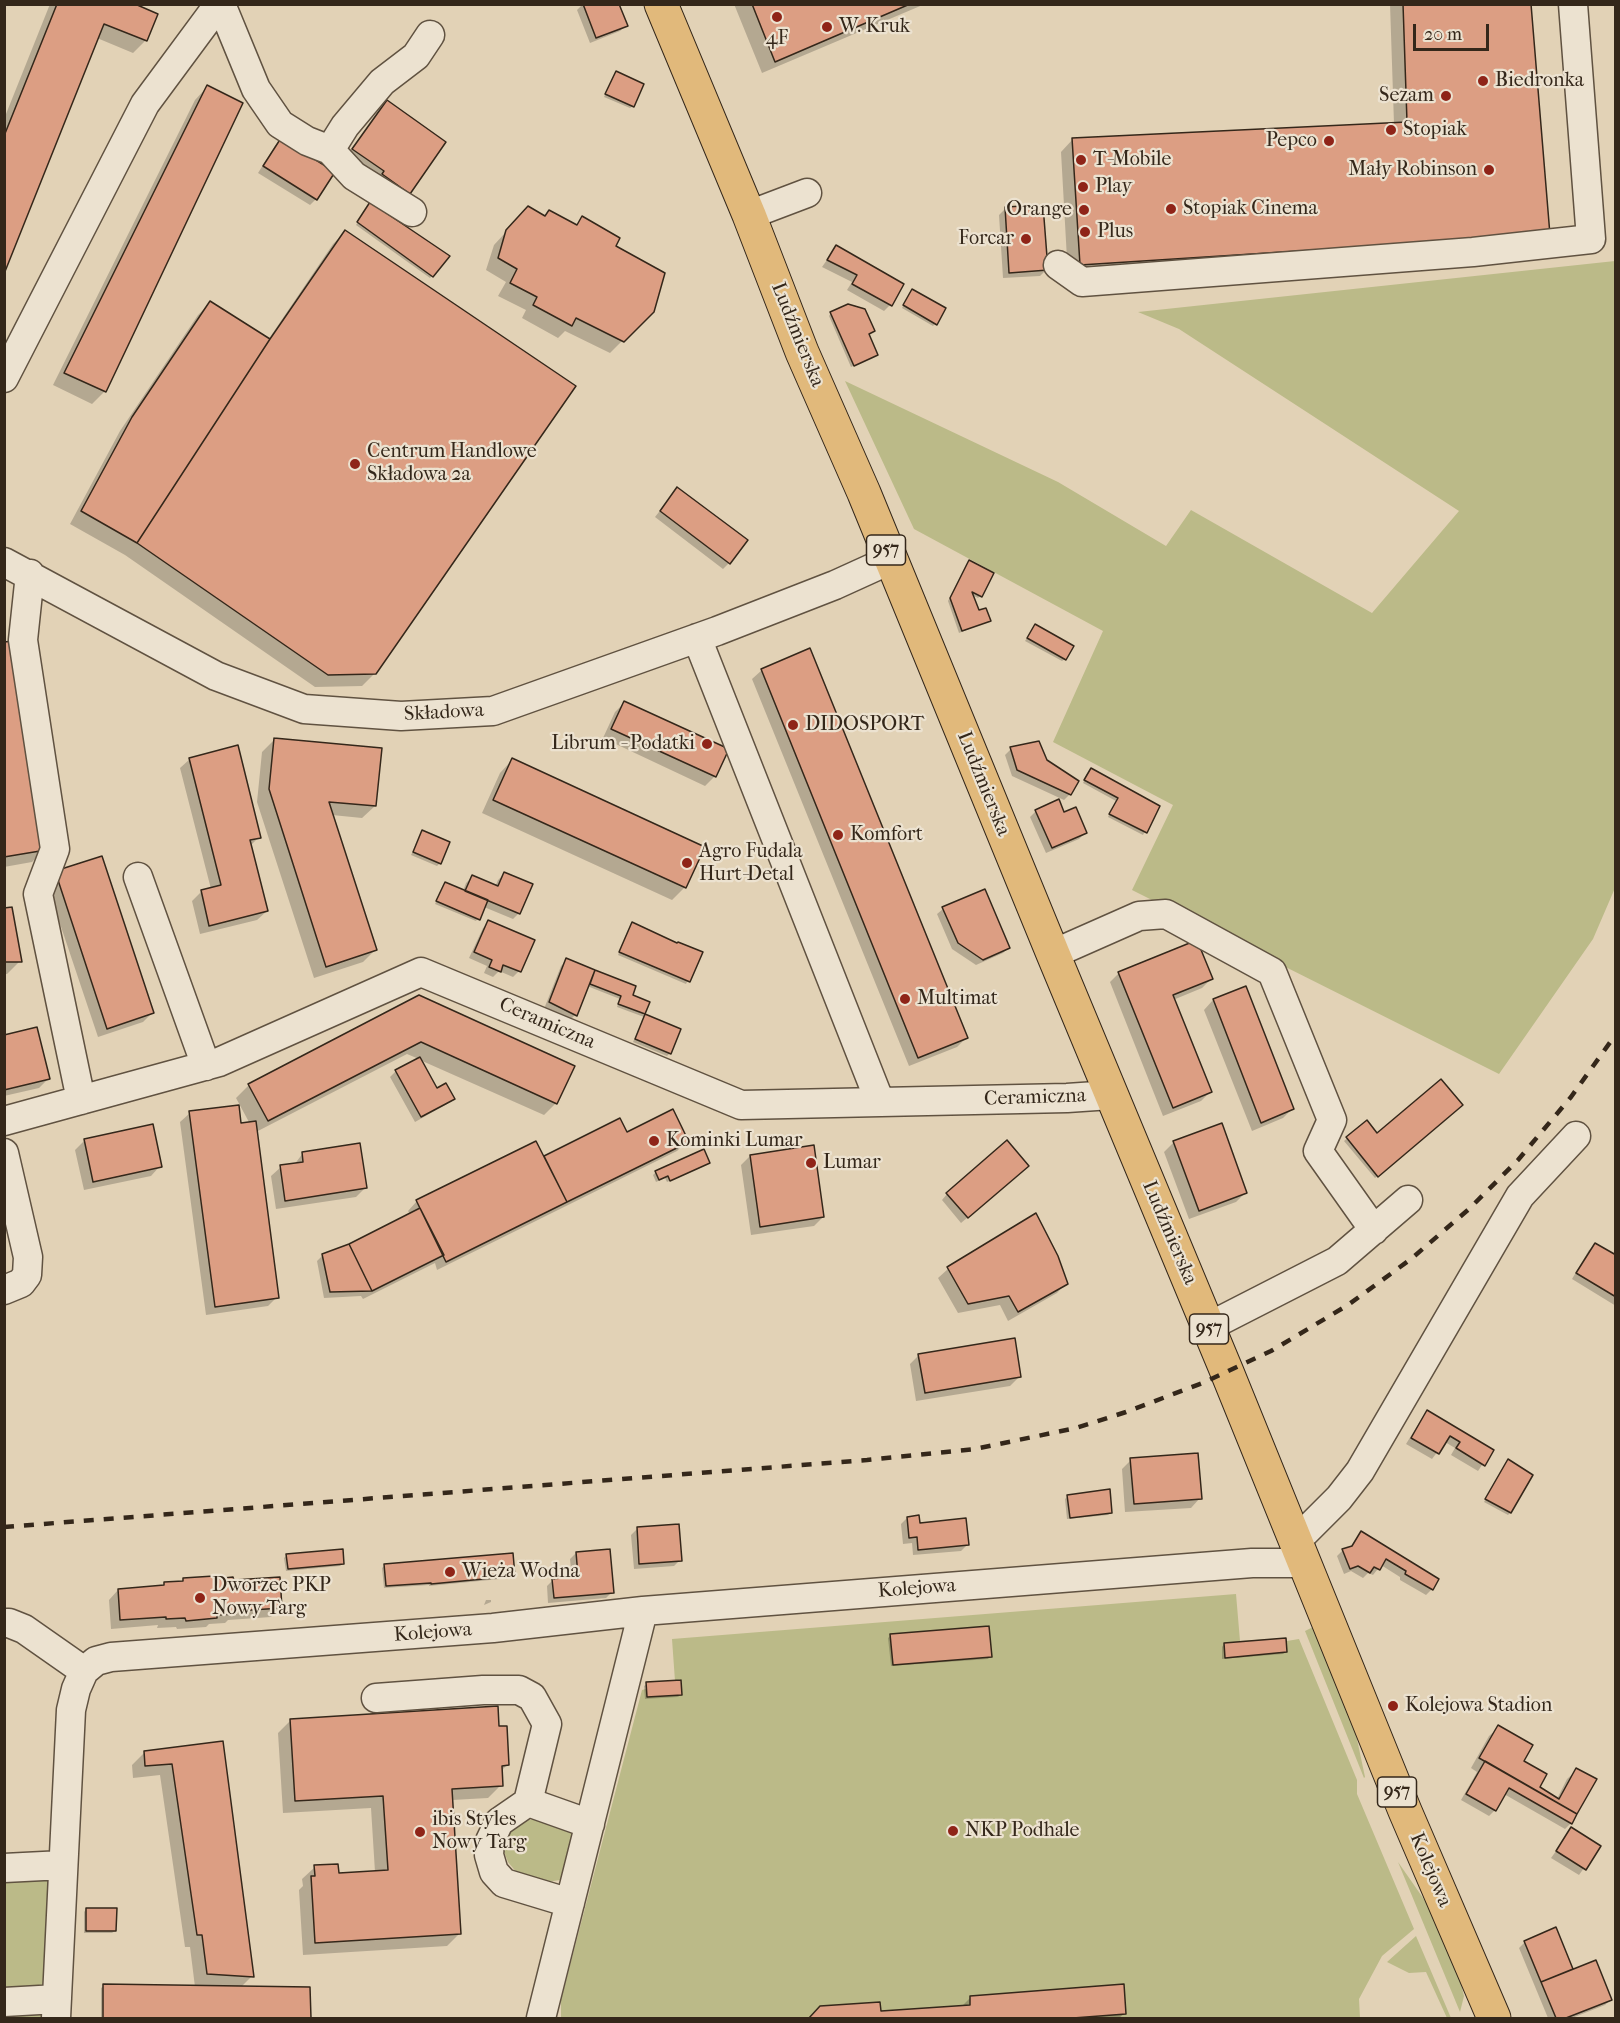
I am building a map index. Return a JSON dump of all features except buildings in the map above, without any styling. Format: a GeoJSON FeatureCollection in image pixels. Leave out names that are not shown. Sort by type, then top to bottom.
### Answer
{"type":"FeatureCollection","features":[{"type":"Feature","properties":{"kind":"main road","name":"Ludźmierska"},"geometry":{"type":"LineString","coordinates":[[661,4],[749,216],[802,352],[864,493],[1300,1552]]}},
{"type":"Feature","properties":{"kind":"main road","name":"Kolejowa"},"geometry":{"type":"LineString","coordinates":[[1300,1552],[1494,2019]]}},
{"type":"Feature","properties":{"kind":"street"},"geometry":{"type":"LineString","coordinates":[[220,4],[256,89],[280,124],[307,141],[330,150],[354,176],[412,212]]}},
{"type":"Feature","properties":{"kind":"street"},"geometry":{"type":"LineString","coordinates":[[4,378],[145,104],[220,4]]}},
{"type":"Feature","properties":{"kind":"street"},"geometry":{"type":"LineString","coordinates":[[1058,265],[1082,282],[1473,252],[1591,239],[1573,4]]}},
{"type":"Feature","properties":{"kind":"street"},"geometry":{"type":"LineString","coordinates":[[330,150],[345,126],[382,82],[416,56],[430,35]]}},
{"type":"Feature","properties":{"kind":"street"},"geometry":{"type":"LineString","coordinates":[[749,216],[807,193]]}},
{"type":"Feature","properties":{"kind":"street","name":"Składowa"},"geometry":{"type":"LineString","coordinates":[[4,562],[216,676],[304,709],[401,716],[493,711],[697,638],[835,585],[890,560]]}},
{"type":"Feature","properties":{"kind":"street"},"geometry":{"type":"LineString","coordinates":[[30,574],[23,640],[55,849],[38,894],[81,1100]]}},
{"type":"Feature","properties":{"kind":"street"},"geometry":{"type":"LineString","coordinates":[[697,638],[880,1102]]}},
{"type":"Feature","properties":{"kind":"street"},"geometry":{"type":"LineString","coordinates":[[138,877],[206,1066]]}},
{"type":"Feature","properties":{"kind":"street"},"geometry":{"type":"LineString","coordinates":[[1053,954],[1139,916],[1166,914],[1272,972],[1332,1120],[1318,1151],[1374,1230]]}},
{"type":"Feature","properties":{"kind":"street","name":"Ceramiczna"},"geometry":{"type":"LineString","coordinates":[[4,1121],[219,1062],[421,972],[741,1105],[1067,1098],[1111,1095]]}},
{"type":"Feature","properties":{"kind":"street"},"geometry":{"type":"LineString","coordinates":[[1300,1552],[1360,1471],[1520,1196],[1576,1136]]}},
{"type":"Feature","properties":{"kind":"street"},"geometry":{"type":"LineString","coordinates":[[4,1153],[28,1257],[27,1275],[21,1283],[4,1290]]}},
{"type":"Feature","properties":{"kind":"street"},"geometry":{"type":"LineString","coordinates":[[1208,1327],[1336,1261],[1408,1200]]}},
{"type":"Feature","properties":{"kind":"street","name":"Kolejowa"},"geometry":{"type":"LineString","coordinates":[[84,1671],[96,1661],[111,1657],[493,1628],[643,1611],[1252,1563],[1300,1552]]}},
{"type":"Feature","properties":{"kind":"street"},"geometry":{"type":"LineString","coordinates":[[541,2019],[643,1611]]}},
{"type":"Feature","properties":{"kind":"street"},"geometry":{"type":"LineString","coordinates":[[4,1623],[24,1629],[84,1671],[76,1689],[72,1710],[56,2009],[4,2002]]}},
{"type":"Feature","properties":{"kind":"street"},"geometry":{"type":"LineString","coordinates":[[376,1698],[483,1690],[519,1690],[532,1697],[547,1724],[528,1802],[499,1822],[490,1841],[489,1855],[494,1872],[504,1883],[570,1903]]}},
{"type":"Feature","properties":{"kind":"street"},"geometry":{"type":"LineString","coordinates":[[528,1802],[590,1824]]}},
{"type":"Feature","properties":{"kind":"street"},"geometry":{"type":"LineString","coordinates":[[4,1868],[63,1865]]}},
{"type":"Feature","properties":{"kind":"shaded area"},"geometry":{"type":"Polygon","coordinates":[[[1615,261],[1615,888],[1593,939],[1499,1074],[1132,890],[1173,805],[1053,742],[1103,631],[914,529],[845,381],[1058,482],[1166,546],[1191,510],[1372,613],[1459,511],[1179,329],[1138,312],[1615,261]]]}},
{"type":"Feature","properties":{"kind":"shaded area"},"geometry":{"type":"Polygon","coordinates":[[[1236,1594],[1240,1641],[1299,1639],[1357,1780],[1357,1794],[1414,1929],[1382,1956],[1359,1999],[1360,2018],[561,2018],[561,2000],[642,1690],[675,1681],[672,1639],[1236,1594]]]}},
{"type":"Feature","properties":{"kind":"shaded area"},"geometry":{"type":"Polygon","coordinates":[[[1313,1627],[1354,1725],[1364,1778],[1305,1631],[1313,1627]]]}},
{"type":"Feature","properties":{"kind":"shaded area"},"geometry":{"type":"Polygon","coordinates":[[[535,1819],[570,1831],[573,1836],[563,1878],[560,1880],[547,1882],[517,1873],[508,1862],[503,1849],[510,1830],[522,1821],[535,1819]]]}},
{"type":"Feature","properties":{"kind":"shaded area"},"geometry":{"type":"Polygon","coordinates":[[[4,1857],[49,1857],[44,2018],[5,2018],[4,1857]]]}},
{"type":"Feature","properties":{"kind":"shaded area"},"geometry":{"type":"Polygon","coordinates":[[[1398,1862],[1430,1908],[1460,1980],[1464,1996],[1460,2012],[1398,1862]]]}},
{"type":"Feature","properties":{"kind":"shaded area"},"geometry":{"type":"Polygon","coordinates":[[[1416,1936],[1451,2018],[1447,2018],[1426,1972],[1409,1973],[1387,1962],[1416,1936]]]}},
{"type":"Feature","properties":{"kind":"railway"},"geometry":{"type":"LineString","coordinates":[[4,1527],[867,1460],[975,1449],[1076,1428],[1205,1382],[1271,1351],[1348,1305],[1411,1259],[1469,1209],[1518,1160],[1571,1097],[1616,1034]]}},
{"type":"Feature","properties":{"kind":"place","name":"4F"},"geometry":{"type":"Point","coordinates":[777,17]}},
{"type":"Feature","properties":{"kind":"place","name":"W. Kruk"},"geometry":{"type":"Point","coordinates":[827,27]}},
{"type":"Feature","properties":{"kind":"place","name":"Biedronka"},"geometry":{"type":"Point","coordinates":[1483,81]}},
{"type":"Feature","properties":{"kind":"place","name":"Sezam"},"geometry":{"type":"Point","coordinates":[1446,96]}},
{"type":"Feature","properties":{"kind":"place","name":"Stopiak"},"geometry":{"type":"Point","coordinates":[1391,130]}},
{"type":"Feature","properties":{"kind":"place","name":"Pepco"},"geometry":{"type":"Point","coordinates":[1329,141]}},
{"type":"Feature","properties":{"kind":"place","name":"T-Mobile"},"geometry":{"type":"Point","coordinates":[1081,160]}},
{"type":"Feature","properties":{"kind":"place","name":"Mały Robinson"},"geometry":{"type":"Point","coordinates":[1489,170]}},
{"type":"Feature","properties":{"kind":"place","name":"Play"},"geometry":{"type":"Point","coordinates":[1083,187]}},
{"type":"Feature","properties":{"kind":"place","name":"Stopiak Cinema"},"geometry":{"type":"Point","coordinates":[1171,209]}},
{"type":"Feature","properties":{"kind":"place","name":"Orange"},"geometry":{"type":"Point","coordinates":[1084,210]}},
{"type":"Feature","properties":{"kind":"place","name":"Plus"},"geometry":{"type":"Point","coordinates":[1085,232]}},
{"type":"Feature","properties":{"kind":"place","name":"Forcar"},"geometry":{"type":"Point","coordinates":[1026,239]}},
{"type":"Feature","properties":{"kind":"place","name":"Centrum Handlowe Składowa 2a"},"geometry":{"type":"Point","coordinates":[355,464]}},
{"type":"Feature","properties":{"kind":"place","name":"DIDOSPORT"},"geometry":{"type":"Point","coordinates":[793,725]}},
{"type":"Feature","properties":{"kind":"place","name":"Librum - Podatki"},"geometry":{"type":"Point","coordinates":[707,744]}},
{"type":"Feature","properties":{"kind":"place","name":"Komfort"},"geometry":{"type":"Point","coordinates":[838,835]}},
{"type":"Feature","properties":{"kind":"place","name":"Agro Fudala Hurt-Detal"},"geometry":{"type":"Point","coordinates":[687,863]}},
{"type":"Feature","properties":{"kind":"place","name":"Multimat"},"geometry":{"type":"Point","coordinates":[905,999]}},
{"type":"Feature","properties":{"kind":"place","name":"Kominki Lumar"},"geometry":{"type":"Point","coordinates":[654,1141]}},
{"type":"Feature","properties":{"kind":"place","name":"Lumar"},"geometry":{"type":"Point","coordinates":[811,1163]}},
{"type":"Feature","properties":{"kind":"place","name":"Wieża Wodna"},"geometry":{"type":"Point","coordinates":[450,1572]}},
{"type":"Feature","properties":{"kind":"place","name":"Dworzec PKP Nowy Targ"},"geometry":{"type":"Point","coordinates":[200,1598]}},
{"type":"Feature","properties":{"kind":"place","name":"Kolejowa Stadion"},"geometry":{"type":"Point","coordinates":[1393,1706]}},
{"type":"Feature","properties":{"kind":"place","name":"NKP Podhale"},"geometry":{"type":"Point","coordinates":[953,1831]}},
{"type":"Feature","properties":{"kind":"place","name":"ibis Styles Nowy Targ"},"geometry":{"type":"Point","coordinates":[420,1832]}}]}
